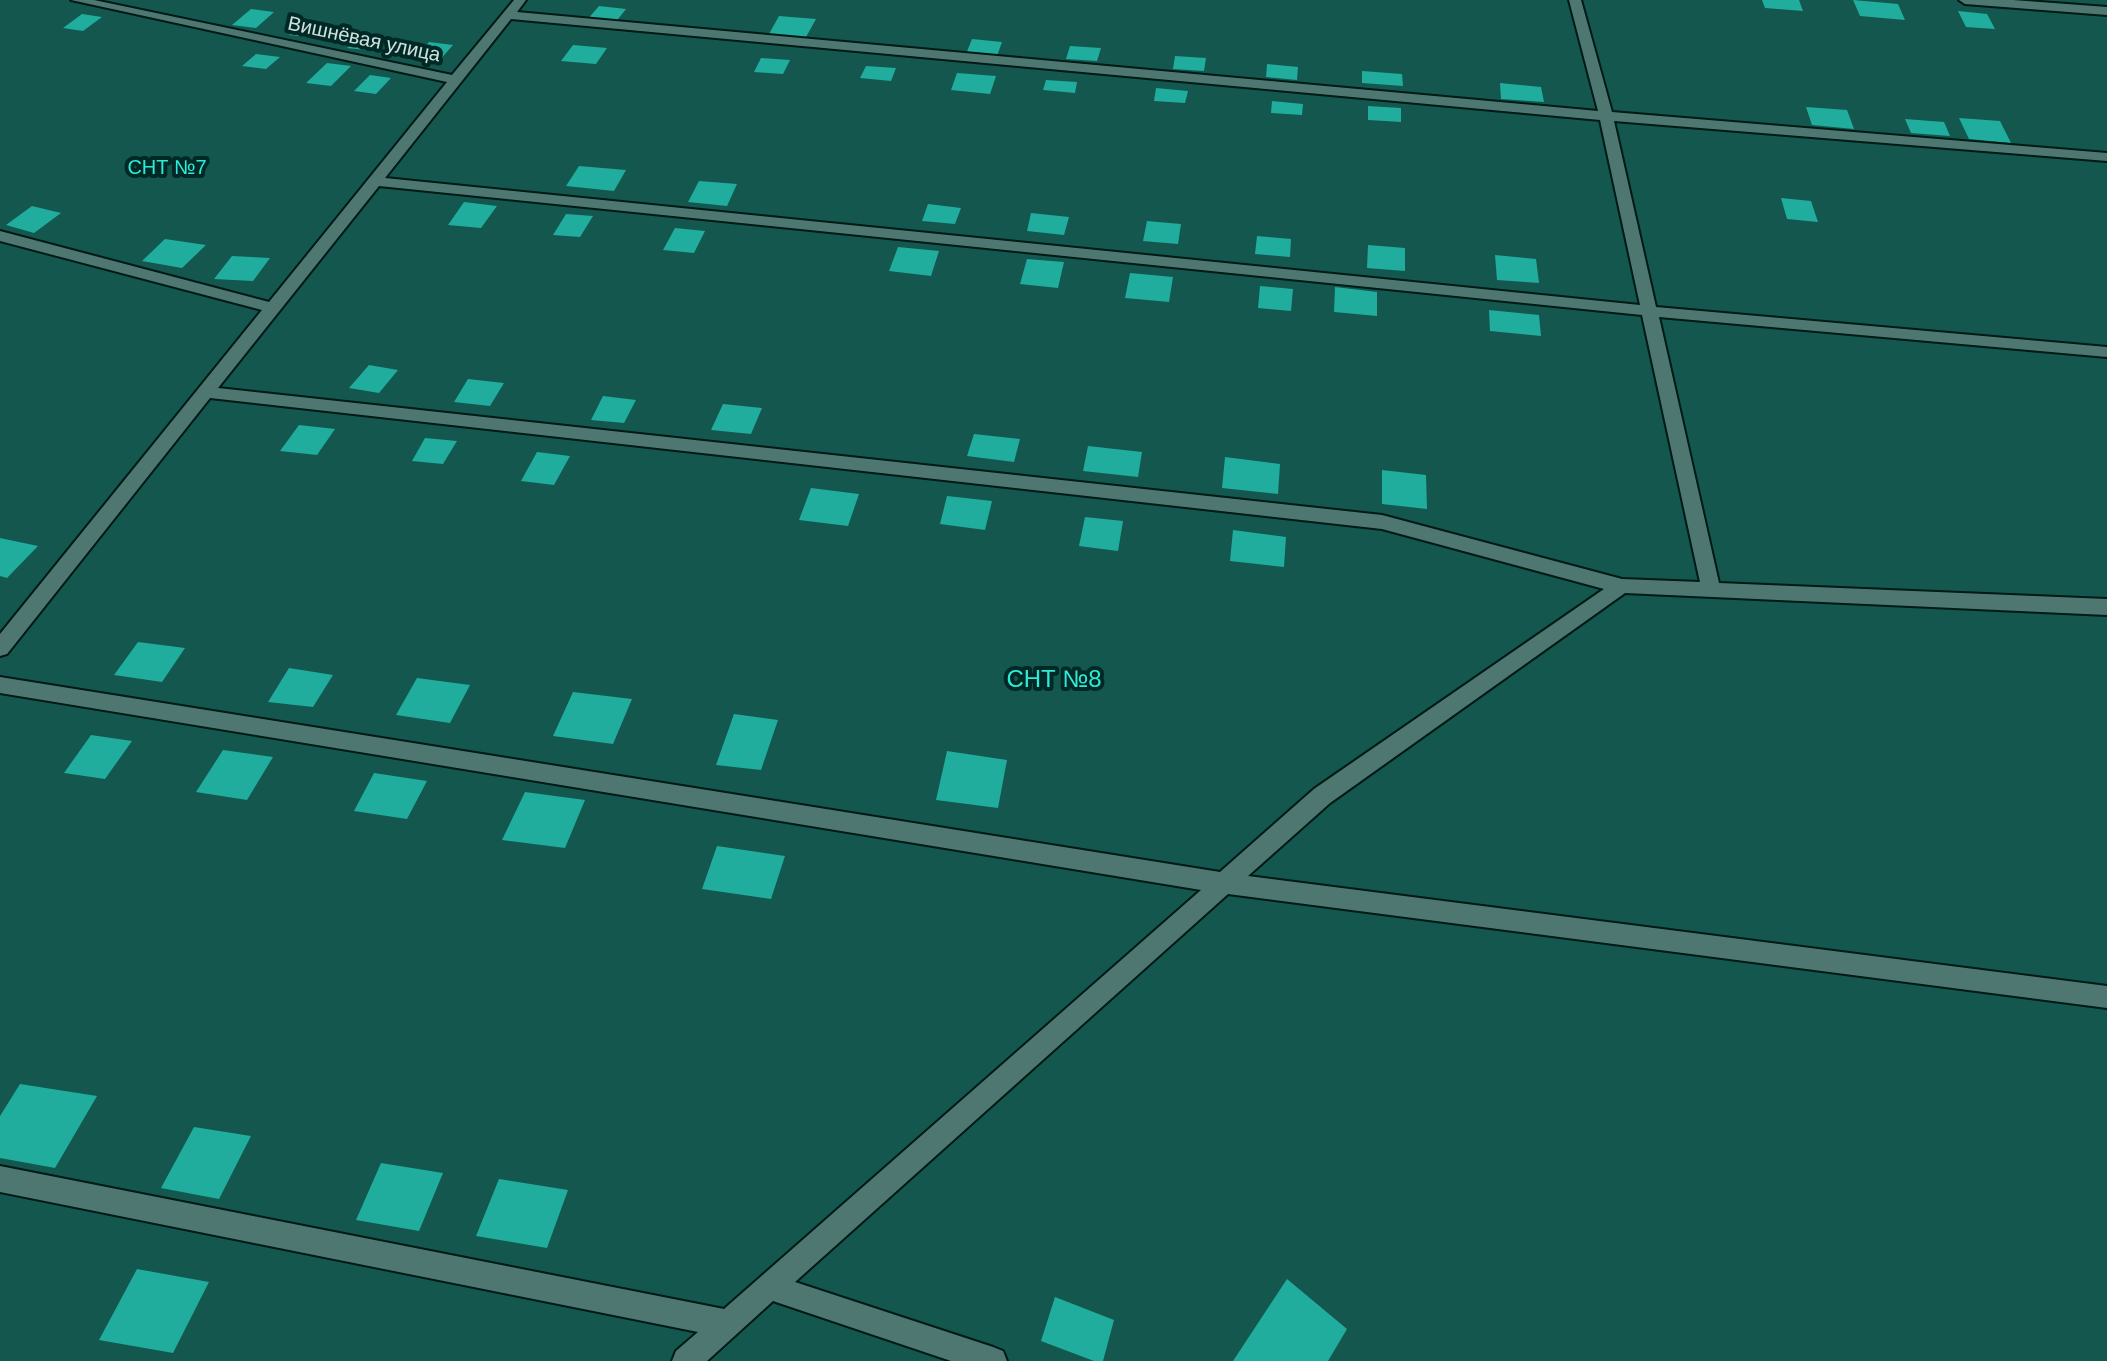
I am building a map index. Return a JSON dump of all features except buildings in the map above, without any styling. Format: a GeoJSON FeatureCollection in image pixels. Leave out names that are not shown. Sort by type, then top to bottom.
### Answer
{"type":"FeatureCollection","features":[{"type":"Feature","properties":{"kind":"street","name":"Вишнёвая улица"},"geometry":{"type":"LineString","coordinates":[[77,0],[455,80]]}},
{"type":"Feature","properties":{"kind":"street"},"geometry":{"type":"LineString","coordinates":[[0,648],[9,624],[205,392],[520,0]]}},
{"type":"Feature","properties":{"kind":"street"},"geometry":{"type":"LineString","coordinates":[[1575,0],[1606,116],[1711,588]]}},
{"type":"Feature","properties":{"kind":"street"},"geometry":{"type":"LineString","coordinates":[[1965,0],[2107,11]]}},
{"type":"Feature","properties":{"kind":"street"},"geometry":{"type":"LineString","coordinates":[[507,15],[1606,116],[2107,157]]}},
{"type":"Feature","properties":{"kind":"street"},"geometry":{"type":"LineString","coordinates":[[374,181],[1649,311],[2107,352]]}},
{"type":"Feature","properties":{"kind":"street"},"geometry":{"type":"LineString","coordinates":[[0,236],[272,308]]}},
{"type":"Feature","properties":{"kind":"street"},"geometry":{"type":"LineString","coordinates":[[205,392],[1382,522],[1622,586],[2107,607]]}},
{"type":"Feature","properties":{"kind":"street"},"geometry":{"type":"LineString","coordinates":[[686,1361],[1322,796],[1622,586]]}},
{"type":"Feature","properties":{"kind":"street"},"geometry":{"type":"LineString","coordinates":[[0,685],[1223,883],[2107,997]]}},
{"type":"Feature","properties":{"kind":"street"},"geometry":{"type":"LineString","coordinates":[[0,1179],[728,1324]]}},
{"type":"Feature","properties":{"kind":"street"},"geometry":{"type":"LineString","coordinates":[[770,1287],[993,1361]]}},
{"type":"Feature","properties":{"kind":"green space","name":"СНТ №8"},"geometry":{"type":"Polygon","coordinates":[[[0,0],[2107,0],[2107,1361],[0,1361],[0,0]]]}},
{"type":"Feature","properties":{"kind":"park label","name":"СНТ №7"},"geometry":{"type":"Point","coordinates":[167,168]}}]}
